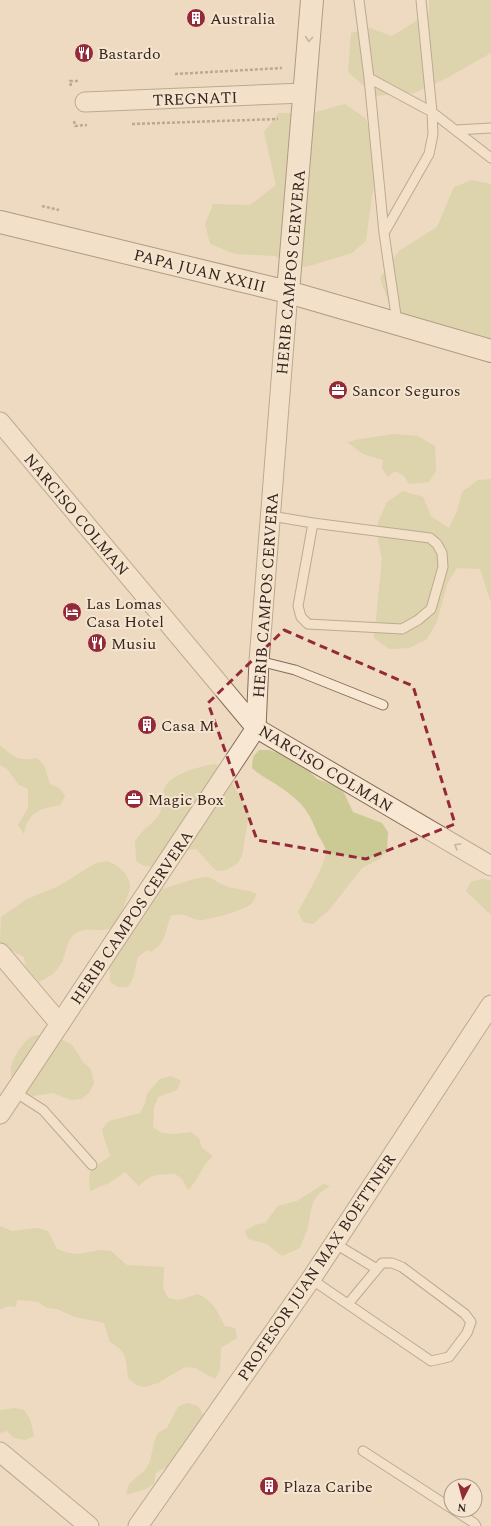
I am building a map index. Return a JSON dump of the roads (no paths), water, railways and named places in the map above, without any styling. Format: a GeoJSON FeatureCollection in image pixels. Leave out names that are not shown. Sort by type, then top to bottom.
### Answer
{"type":"FeatureCollection","features":[{"type":"Feature","properties":{"kind":"street","name":"HERIB CAMPOS CERVERA"},"geometry":{"type":"LineString","coordinates":[[0,1114],[256,728],[259,661],[270,516],[312,0]]}},
{"type":"Feature","properties":{"kind":"street","name":"TREGNATI"},"geometry":{"type":"LineString","coordinates":[[85,102],[304,93]]}},
{"type":"Feature","properties":{"kind":"street","name":"PAPA JUAN XXIII"},"geometry":{"type":"LineString","coordinates":[[0,222],[288,292],[491,351]]}},
{"type":"Feature","properties":{"kind":"street","name":"NARCISO COLMAN"},"geometry":{"type":"LineString","coordinates":[[0,422],[256,728],[491,866]]}},
{"type":"Feature","properties":{"kind":"street"},"geometry":{"type":"LineString","coordinates":[[0,953],[60,1024]]}},
{"type":"Feature","properties":{"kind":"street","name":"PROFESOR JUAN MAX BOETTNER"},"geometry":{"type":"LineString","coordinates":[[138,1526],[311,1279],[491,1005]]}},
{"type":"Feature","properties":{"kind":"street"},"geometry":{"type":"LineString","coordinates":[[0,1452],[89,1526]]}},
{"type":"Feature","properties":{"kind":"lane"},"geometry":{"type":"LineString","coordinates":[[359,0],[369,78],[384,233],[397,324]]}},
{"type":"Feature","properties":{"kind":"lane"},"geometry":{"type":"LineString","coordinates":[[384,233],[430,154],[433,134],[432,112],[421,0]]}},
{"type":"Feature","properties":{"kind":"lane"},"geometry":{"type":"LineString","coordinates":[[369,78],[432,112],[491,158]]}},
{"type":"Feature","properties":{"kind":"lane"},"geometry":{"type":"LineString","coordinates":[[456,130],[491,128]]}},
{"type":"Feature","properties":{"kind":"lane"},"geometry":{"type":"LineString","coordinates":[[270,516],[430,538],[437,544],[442,553],[443,567],[431,608],[418,620],[402,630],[308,624],[301,617],[298,606],[313,523]]}},
{"type":"Feature","properties":{"kind":"lane"},"geometry":{"type":"LineString","coordinates":[[259,661],[295,670],[383,704]]}},
{"type":"Feature","properties":{"kind":"lane"},"geometry":{"type":"LineString","coordinates":[[15,1092],[43,1110],[92,1165]]}},
{"type":"Feature","properties":{"kind":"lane"},"geometry":{"type":"LineString","coordinates":[[334,1243],[377,1269]]}},
{"type":"Feature","properties":{"kind":"lane"},"geometry":{"type":"LineString","coordinates":[[311,1279],[432,1361],[449,1358],[467,1333],[471,1322],[466,1314],[402,1267],[392,1262],[382,1263],[348,1304]]}},
{"type":"Feature","properties":{"kind":"lane"},"geometry":{"type":"LineString","coordinates":[[363,1451],[443,1503]]}},
{"type":"Feature","properties":{"kind":"lane"},"geometry":{"type":"LineString","coordinates":[[466,1518],[476,1526]]}},
{"type":"Feature","properties":{"kind":"place","name":"Australia"},"geometry":{"type":"Point","coordinates":[196,18]}},
{"type":"Feature","properties":{"kind":"place","name":"Bastardo"},"geometry":{"type":"Point","coordinates":[84,53]}},
{"type":"Feature","properties":{"kind":"place","name":"Sancor Seguros"},"geometry":{"type":"Point","coordinates":[338,390]}},
{"type":"Feature","properties":{"kind":"place","name":"Las Lomas Casa Hotel"},"geometry":{"type":"Point","coordinates":[72,612]}},
{"type":"Feature","properties":{"kind":"place","name":"Musiu"},"geometry":{"type":"Point","coordinates":[97,643]}},
{"type":"Feature","properties":{"kind":"place","name":"Casa M"},"geometry":{"type":"Point","coordinates":[147,725]}},
{"type":"Feature","properties":{"kind":"place","name":"Magic Box"},"geometry":{"type":"Point","coordinates":[134,799]}},
{"type":"Feature","properties":{"kind":"place","name":"Plaza Caribe"},"geometry":{"type":"Point","coordinates":[269,1486]}}]}
